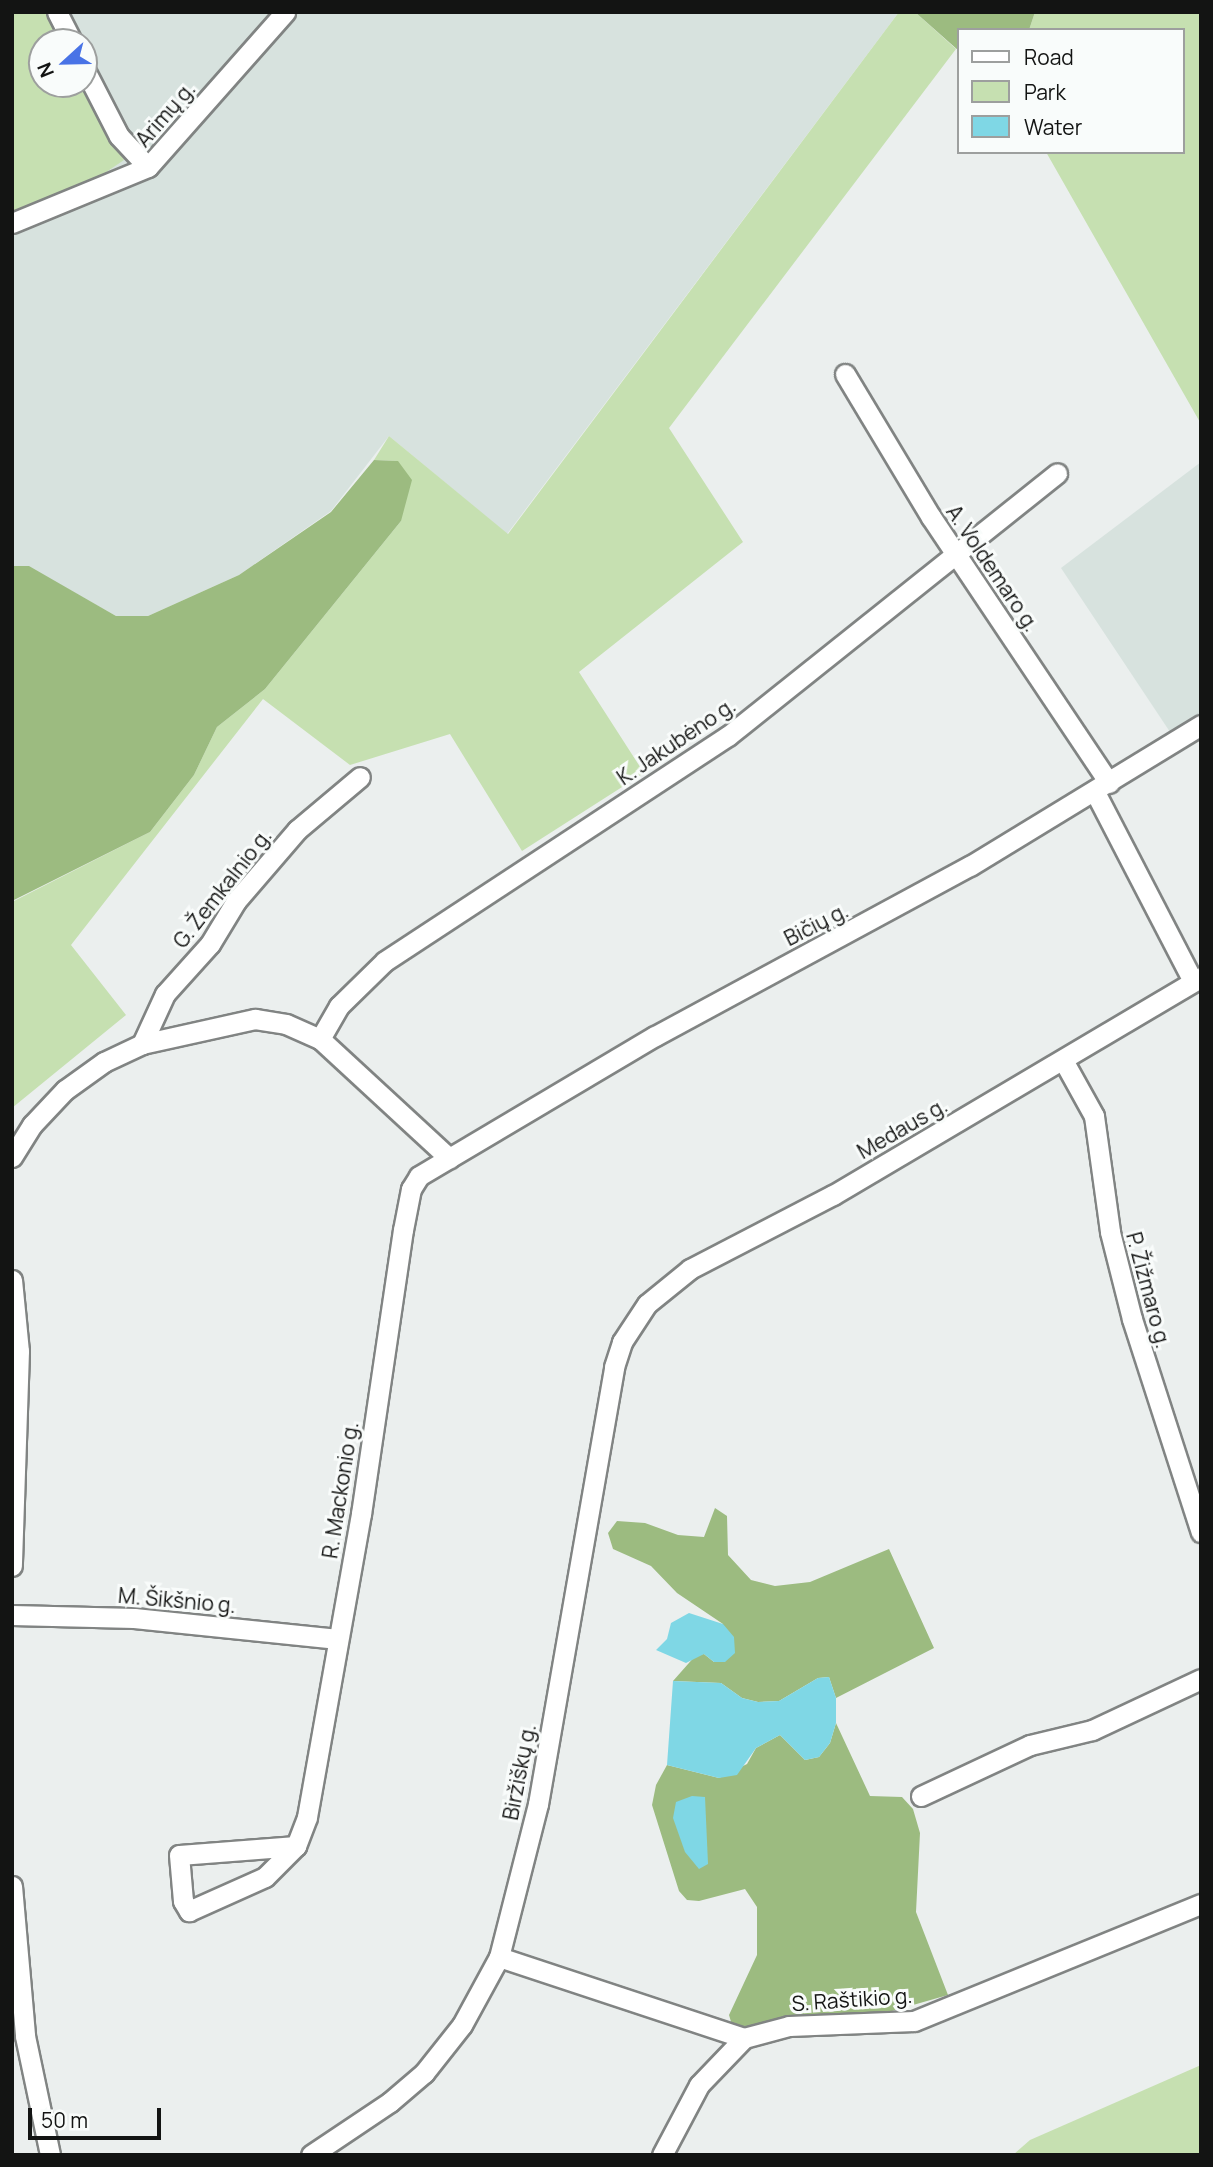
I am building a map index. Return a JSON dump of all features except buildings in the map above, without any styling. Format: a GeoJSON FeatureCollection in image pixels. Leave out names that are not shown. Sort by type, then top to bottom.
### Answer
{"type":"FeatureCollection","features":[{"type":"Feature","properties":{"kind":"street"},"geometry":{"type":"LineString","coordinates":[[57,12],[65,28]]}},
{"type":"Feature","properties":{"kind":"street","name":"Arimų g."},"geometry":{"type":"LineString","coordinates":[[12,223],[148,167],[285,12]]}},
{"type":"Feature","properties":{"kind":"street"},"geometry":{"type":"LineString","coordinates":[[98,95],[119,136],[148,167]]}},
{"type":"Feature","properties":{"kind":"street","name":"A. Voldemaro g."},"geometry":{"type":"LineString","coordinates":[[845,374],[1102,788],[1197,979]]}},
{"type":"Feature","properties":{"kind":"street","name":"K. Jakubėno g."},"geometry":{"type":"LineString","coordinates":[[320,1039],[339,1006],[385,961],[728,736],[1057,472]]}},
{"type":"Feature","properties":{"kind":"street","name":"Bičių g."},"geometry":{"type":"LineString","coordinates":[[449,1158],[644,1042],[890,912],[1102,788],[1201,725]]}},
{"type":"Feature","properties":{"kind":"street","name":"G. Žemkalnio g."},"geometry":{"type":"LineString","coordinates":[[142,1044],[165,994],[210,944],[236,901],[297,830],[360,777]]}},
{"type":"Feature","properties":{"kind":"street","name":"Medaus g."},"geometry":{"type":"LineString","coordinates":[[634,1324],[647,1304],[690,1269],[833,1195],[1197,979]]}},
{"type":"Feature","properties":{"kind":"street"},"geometry":{"type":"LineString","coordinates":[[12,1157],[32,1125],[65,1090],[104,1062],[142,1044],[255,1019],[286,1024],[320,1039],[449,1158]]}},
{"type":"Feature","properties":{"kind":"street","name":"P. Žižmaro g."},"geometry":{"type":"LineString","coordinates":[[1063,1060],[1094,1116],[1110,1232],[1132,1319],[1201,1532]]}},
{"type":"Feature","properties":{"kind":"street","name":"R. Mackonio g."},"geometry":{"type":"LineString","coordinates":[[296,1846],[179,1855],[183,1901],[189,1912],[238,1893],[283,1863],[296,1846],[316,1780],[411,1189],[419,1177],[449,1158]]}},
{"type":"Feature","properties":{"kind":"street"},"geometry":{"type":"LineString","coordinates":[[12,1280],[19,1351],[12,1566]]}},
{"type":"Feature","properties":{"kind":"street","name":"Biržiškų g."},"geometry":{"type":"LineString","coordinates":[[311,2155],[390,2102],[424,2073],[475,2005],[499,1957],[538,1804],[614,1367],[634,1324]]}},
{"type":"Feature","properties":{"kind":"street","name":"M. Šikšnio g."},"geometry":{"type":"LineString","coordinates":[[12,1615],[134,1618],[338,1639]]}},
{"type":"Feature","properties":{"kind":"street"},"geometry":{"type":"LineString","coordinates":[[921,1796],[1030,1745],[1092,1730],[1201,1679]]}},
{"type":"Feature","properties":{"kind":"street"},"geometry":{"type":"LineString","coordinates":[[12,1886],[25,2036],[50,2155]]}},
{"type":"Feature","properties":{"kind":"street","name":"S. Raštikio g."},"geometry":{"type":"LineString","coordinates":[[744,2038],[789,2026],[914,2021],[1201,1904]]}},
{"type":"Feature","properties":{"kind":"street"},"geometry":{"type":"LineString","coordinates":[[499,1957],[744,2038],[699,2085],[662,2155]]}},
{"type":"Feature","properties":{"kind":"shaded area"},"geometry":{"type":"Polygon","coordinates":[[[47,12],[899,12],[507,534],[389,436],[331,511],[239,575],[148,616],[116,616],[29,567],[12,566],[12,213],[76,98],[98,98],[98,28],[56,28],[47,12]]]}},
{"type":"Feature","properties":{"kind":"shaded area"},"geometry":{"type":"Polygon","coordinates":[[[1201,462],[1201,717],[1172,735],[1061,568],[1201,462]]]}},
{"type":"Feature","properties":{"kind":"green space"},"geometry":{"type":"Polygon","coordinates":[[[12,12],[47,12],[56,28],[28,28],[28,98],[92,98],[124,160],[87,185],[12,213],[12,12]]]}},
{"type":"Feature","properties":{"kind":"green space"},"geometry":{"type":"Polygon","coordinates":[[[899,12],[915,12],[956,49],[669,428],[743,542],[579,672],[644,773],[522,851],[450,734],[350,765],[263,699],[71,945],[126,1015],[12,1108],[12,902],[150,832],[194,775],[217,727],[265,689],[401,521],[398,461],[374,460],[389,436],[508,534],[899,12]]]}},
{"type":"Feature","properties":{"kind":"green space"},"geometry":{"type":"Polygon","coordinates":[[[915,12],[1035,12],[1030,28],[958,28],[958,50],[915,12]]]}},
{"type":"Feature","properties":{"kind":"green space"},"geometry":{"type":"Polygon","coordinates":[[[1035,12],[1201,12],[1201,424],[1047,154],[1185,154],[1185,28],[1030,28],[1035,12]]]}},
{"type":"Feature","properties":{"kind":"green space"},"geometry":{"type":"Polygon","coordinates":[[[374,460],[398,461],[412,480],[401,521],[265,689],[217,727],[194,775],[150,832],[12,901],[12,566],[29,566],[116,616],[148,616],[239,575],[331,512],[374,460]]]}},
{"type":"Feature","properties":{"kind":"green space"},"geometry":{"type":"Polygon","coordinates":[[[715,1508],[727,1516],[728,1555],[751,1580],[775,1586],[810,1582],[889,1549],[934,1648],[836,1698],[829,1677],[818,1678],[779,1701],[758,1702],[742,1698],[721,1683],[673,1681],[696,1655],[704,1654],[714,1662],[723,1624],[677,1593],[651,1566],[613,1549],[608,1533],[617,1521],[645,1523],[678,1535],[704,1537],[715,1508]]]}},
{"type":"Feature","properties":{"kind":"green space"},"geometry":{"type":"Polygon","coordinates":[[[836,1723],[870,1796],[902,1797],[913,1809],[920,1833],[916,1912],[948,1995],[878,2015],[784,2019],[741,2029],[732,2025],[729,2015],[757,1955],[757,1907],[745,1889],[699,1901],[687,1900],[679,1891],[652,1805],[656,1785],[667,1765],[719,1778],[747,1764],[756,1748],[780,1735],[805,1760],[819,1757],[830,1743],[836,1723]]]}},
{"type":"Feature","properties":{"kind":"green space"},"geometry":{"type":"Polygon","coordinates":[[[1201,2065],[1201,2155],[1013,2155],[1030,2140],[1201,2065]]]}},
{"type":"Feature","properties":{"kind":"water"},"geometry":{"type":"Polygon","coordinates":[[[689,1613],[723,1624],[734,1637],[735,1653],[725,1662],[714,1662],[704,1654],[686,1663],[656,1650],[667,1639],[671,1623],[689,1613]]]}},
{"type":"Feature","properties":{"kind":"water"},"geometry":{"type":"Polygon","coordinates":[[[829,1677],[836,1698],[836,1723],[830,1743],[819,1757],[805,1760],[780,1735],[756,1748],[737,1775],[719,1778],[667,1765],[673,1681],[721,1683],[742,1698],[758,1702],[779,1701],[818,1678],[829,1677]]]}},
{"type":"Feature","properties":{"kind":"water"},"geometry":{"type":"Polygon","coordinates":[[[692,1796],[705,1797],[708,1864],[699,1869],[685,1852],[673,1818],[676,1802],[692,1796]]]}}]}
